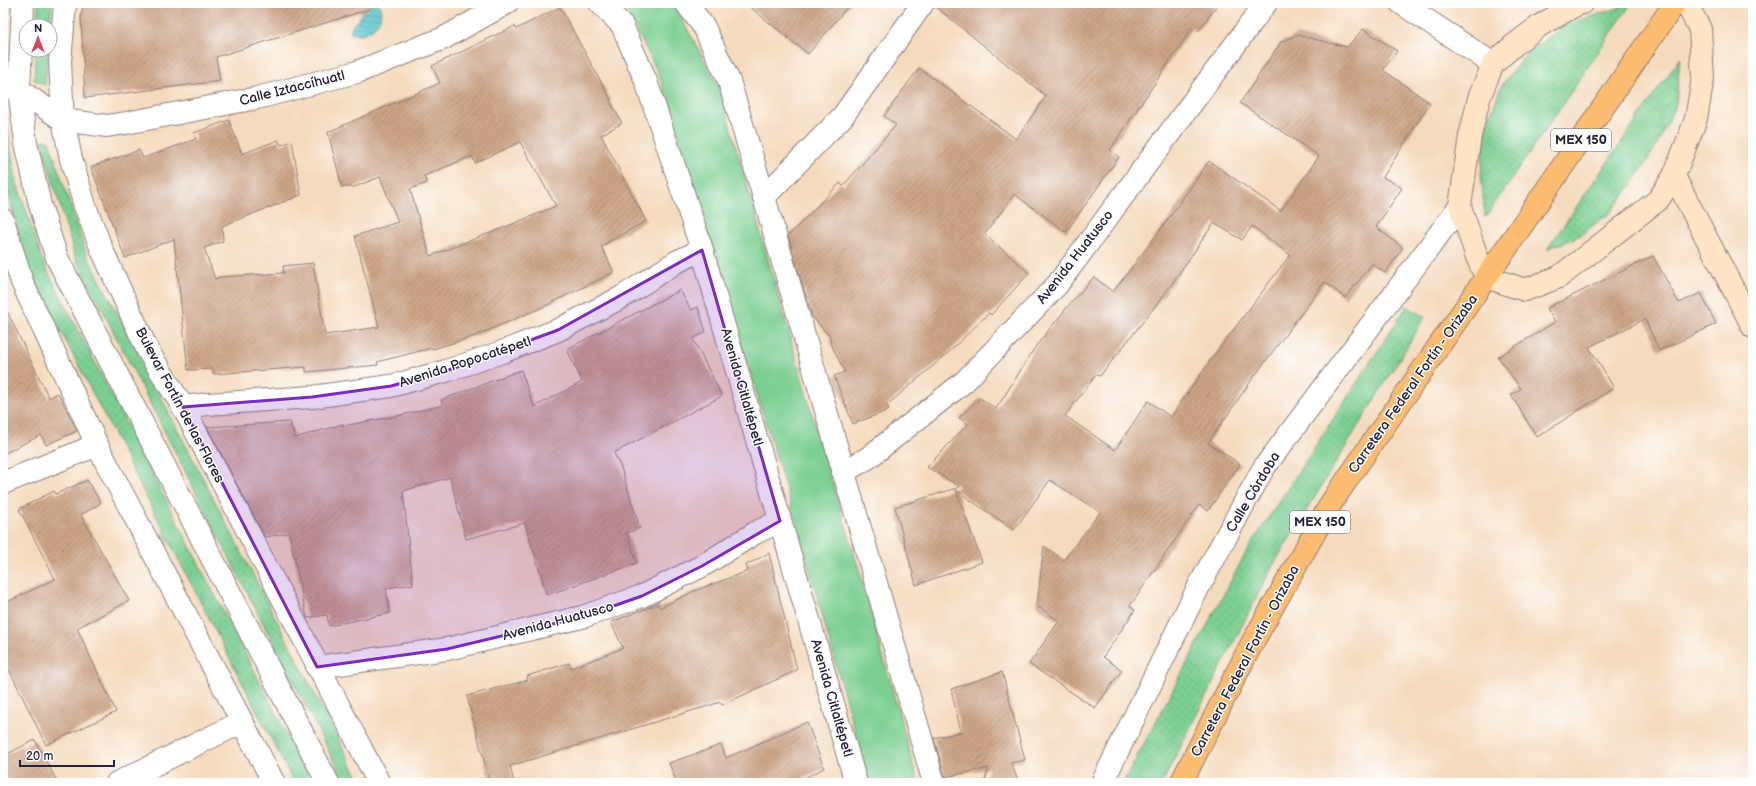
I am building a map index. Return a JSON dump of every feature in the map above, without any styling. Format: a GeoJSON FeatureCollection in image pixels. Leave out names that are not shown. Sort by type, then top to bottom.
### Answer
{"type":"FeatureCollection","features":[{"type":"Feature","properties":{"kind":"main road"},"geometry":{"type":"LineString","coordinates":[[1582,3],[1539,26],[1514,45],[1493,64],[1479,98],[1470,136],[1460,206],[1477,257],[1486,277],[1525,290],[1559,277],[1658,200],[1674,176],[1696,119],[1703,78],[1700,29],[1686,3]]}},
{"type":"Feature","properties":{"kind":"main road","name":"Carretera Federal Fortín - Orizaba"},"geometry":{"type":"LineString","coordinates":[[1180,783],[1250,647],[1333,500],[1675,3]]}},
{"type":"Feature","properties":{"kind":"main road"},"geometry":{"type":"LineString","coordinates":[[1674,176],[1753,327]]}},
{"type":"Feature","properties":{"kind":"street"},"geometry":{"type":"LineString","coordinates":[[23,3],[11,87],[26,143],[40,205],[57,258],[328,783]]}},
{"type":"Feature","properties":{"kind":"street","name":"Bulevar Fortín de las Flores"},"geometry":{"type":"LineString","coordinates":[[65,3],[60,62],[63,120],[70,159],[102,250],[148,351],[183,407],[317,667],[379,783]]}},
{"type":"Feature","properties":{"kind":"street","name":"Calle Iztaccíhuatl"},"geometry":{"type":"LineString","coordinates":[[63,120],[107,126],[126,123],[257,98],[358,72],[444,38],[507,3]]}},
{"type":"Feature","properties":{"kind":"street","name":"Avenida Citlaltépetl"},"geometry":{"type":"LineString","coordinates":[[600,3],[622,25],[646,81],[702,250],[856,783]]}},
{"type":"Feature","properties":{"kind":"street"},"geometry":{"type":"LineString","coordinates":[[686,3],[704,27],[728,81],[764,197],[934,783]]}},
{"type":"Feature","properties":{"kind":"street"},"geometry":{"type":"LineString","coordinates":[[764,197],[843,116],[923,3]]}},
{"type":"Feature","properties":{"kind":"street","name":"Avenida Huatusco"},"geometry":{"type":"LineString","coordinates":[[843,472],[868,458],[964,382],[1057,285],[1266,3]]}},
{"type":"Feature","properties":{"kind":"street"},"geometry":{"type":"LineString","coordinates":[[1402,3],[1493,64]]}},
{"type":"Feature","properties":{"kind":"street"},"geometry":{"type":"LineString","coordinates":[[11,87],[63,120]]}},
{"type":"Feature","properties":{"kind":"street","name":"Calle Córdoba"},"geometry":{"type":"LineString","coordinates":[[1102,783],[1198,588],[1263,469],[1460,206]]}},
{"type":"Feature","properties":{"kind":"street"},"geometry":{"type":"LineString","coordinates":[[3,220],[22,282],[97,445],[274,783]]}},
{"type":"Feature","properties":{"kind":"street","name":"Avenida Popocatépetl"},"geometry":{"type":"LineString","coordinates":[[183,407],[312,397],[391,386],[446,371],[502,352],[558,330],[622,297],[676,262],[702,250]]}},
{"type":"Feature","properties":{"kind":"street"},"geometry":{"type":"LineString","coordinates":[[3,483],[97,445]]}},
{"type":"Feature","properties":{"kind":"street","name":"Avenida Huatusco"},"geometry":{"type":"LineString","coordinates":[[317,667],[446,649],[582,617],[642,596],[702,566],[755,533],[780,521]]}},
{"type":"Feature","properties":{"kind":"street"},"geometry":{"type":"LineString","coordinates":[[118,783],[242,722]]}},
{"type":"Feature","properties":{"kind":"highlighted area"},"geometry":{"type":"Polygon","coordinates":[[[702,250],[780,521],[702,566],[642,596],[582,617],[447,649],[317,667],[183,407],[312,397],[391,386],[446,371],[558,330],[702,250]]]}},
{"type":"Feature","properties":{"kind":"green space"},"geometry":{"type":"Polygon","coordinates":[[[38,3],[52,3],[51,18],[37,18],[38,3]]]}},
{"type":"Feature","properties":{"kind":"green space"},"geometry":{"type":"Polygon","coordinates":[[[620,3],[673,3],[719,87],[817,432],[860,573],[918,783],[869,783],[797,525],[659,74],[626,10],[620,3]]]}},
{"type":"Feature","properties":{"kind":"green space"},"geometry":{"type":"Polygon","coordinates":[[[1631,4],[1485,218],[1481,173],[1486,126],[1502,85],[1527,53],[1565,25],[1631,4]]]}},
{"type":"Feature","properties":{"kind":"green space"},"geometry":{"type":"Polygon","coordinates":[[[35,58],[47,58],[45,85],[34,80],[35,58]]]}},
{"type":"Feature","properties":{"kind":"green space"},"geometry":{"type":"Polygon","coordinates":[[[1680,58],[1676,104],[1659,141],[1634,182],[1611,212],[1579,236],[1547,249],[1680,58]]]}},
{"type":"Feature","properties":{"kind":"green space"},"geometry":{"type":"Polygon","coordinates":[[[3,100],[16,180],[43,262],[312,783],[294,783],[26,264],[3,171],[3,100]]]}},
{"type":"Feature","properties":{"kind":"green space"},"geometry":{"type":"Polygon","coordinates":[[[41,140],[49,141],[86,253],[361,783],[345,783],[75,257],[41,140]]]}},
{"type":"Feature","properties":{"kind":"green space"},"geometry":{"type":"Polygon","coordinates":[[[1407,306],[1425,317],[1272,567],[1162,783],[1123,783],[1248,549],[1407,306]]]}},
{"type":"Feature","properties":{"kind":"water"},"geometry":{"type":"Polygon","coordinates":[[[363,3],[379,3],[381,10],[380,16],[378,22],[369,31],[357,34],[351,32],[353,25],[361,15],[363,3]]]}},
{"type":"Feature","properties":{"kind":"building"},"geometry":{"type":"Polygon","coordinates":[[[84,3],[370,3],[370,9],[216,57],[220,81],[85,98],[81,16],[84,3]]]}},
{"type":"Feature","properties":{"kind":"building"},"geometry":{"type":"Polygon","coordinates":[[[745,3],[851,3],[808,54],[745,3]]]}},
{"type":"Feature","properties":{"kind":"building"},"geometry":{"type":"Polygon","coordinates":[[[935,3],[1219,3],[1197,32],[1192,28],[1110,150],[1119,157],[1066,232],[1014,194],[985,234],[1029,273],[991,315],[989,313],[947,354],[887,405],[889,410],[853,424],[834,376],[845,372],[831,344],[830,337],[812,316],[788,236],[840,183],[843,186],[896,125],[884,116],[919,68],[1016,139],[1046,96],[935,6],[935,3]]]}},
{"type":"Feature","properties":{"kind":"building"},"geometry":{"type":"Polygon","coordinates":[[[560,7],[622,123],[601,135],[646,221],[601,246],[614,272],[543,307],[475,336],[433,349],[432,348],[377,362],[378,365],[306,372],[306,367],[214,374],[213,369],[188,370],[174,239],[125,258],[91,167],[139,150],[143,158],[196,139],[194,133],[229,120],[242,154],[278,140],[281,145],[292,141],[301,195],[222,226],[223,241],[204,248],[215,279],[221,277],[284,273],[283,266],[313,263],[325,335],[379,327],[355,236],[398,222],[380,177],[354,187],[342,187],[328,132],[440,83],[432,66],[515,26],[516,29],[560,7]],[[520,142],[475,163],[472,156],[424,176],[427,183],[410,189],[430,256],[556,206],[520,142]]]}},
{"type":"Feature","properties":{"kind":"building"},"geometry":{"type":"Polygon","coordinates":[[[1363,29],[1397,51],[1383,70],[1430,103],[1383,177],[1402,188],[1376,227],[1403,248],[1385,273],[1372,264],[1345,298],[1325,282],[1253,378],[1208,443],[1240,464],[1208,511],[1199,505],[1130,606],[1135,610],[1103,657],[1122,670],[1095,708],[1029,664],[1059,621],[1037,606],[1044,546],[1064,560],[1100,512],[1050,480],[1014,530],[956,490],[982,562],[916,585],[895,507],[960,487],[927,467],[968,424],[959,418],[980,398],[996,409],[1036,346],[1094,277],[1113,292],[1167,221],[1209,161],[1281,211],[1319,156],[1240,103],[1281,42],[1297,35],[1347,47],[1363,29]],[[1214,223],[1164,295],[1100,376],[1096,375],[1065,416],[1115,450],[1148,401],[1171,417],[1215,354],[1290,255],[1252,226],[1242,240],[1214,223]]]}},
{"type":"Feature","properties":{"kind":"building"},"geometry":{"type":"Polygon","coordinates":[[[1653,256],[1679,303],[1701,293],[1716,324],[1659,351],[1645,319],[1589,347],[1614,388],[1537,437],[1511,395],[1521,389],[1498,357],[1555,322],[1547,308],[1653,256]]]}},
{"type":"Feature","properties":{"kind":"building"},"geometry":{"type":"Polygon","coordinates":[[[680,290],[691,310],[698,307],[706,332],[693,339],[722,396],[614,453],[621,468],[640,528],[627,533],[637,563],[547,595],[525,523],[466,539],[450,477],[403,491],[413,584],[386,588],[390,613],[329,626],[327,615],[307,618],[289,533],[265,537],[207,427],[290,422],[295,438],[343,424],[343,426],[402,415],[443,405],[441,400],[521,370],[534,407],[582,382],[567,349],[680,290]]]}},
{"type":"Feature","properties":{"kind":"building"},"geometry":{"type":"Polygon","coordinates":[[[3,303],[49,398],[58,393],[77,431],[46,445],[41,435],[3,454],[3,303]]]}},
{"type":"Feature","properties":{"kind":"building"},"geometry":{"type":"Polygon","coordinates":[[[87,480],[101,503],[81,515],[129,601],[77,628],[116,712],[46,745],[3,657],[3,604],[55,579],[19,509],[54,491],[56,494],[87,480]]]}},
{"type":"Feature","properties":{"kind":"building"},"geometry":{"type":"Polygon","coordinates":[[[769,553],[797,670],[722,705],[721,702],[510,766],[514,783],[490,783],[467,696],[528,680],[527,676],[569,663],[571,668],[623,648],[611,622],[658,604],[660,608],[694,591],[748,571],[746,565],[769,553]]]}},
{"type":"Feature","properties":{"kind":"building"},"geometry":{"type":"Polygon","coordinates":[[[1002,672],[1025,760],[1011,763],[1019,783],[984,783],[989,768],[945,777],[934,738],[961,732],[951,689],[1002,672]]]}},
{"type":"Feature","properties":{"kind":"building"},"geometry":{"type":"Polygon","coordinates":[[[807,722],[824,768],[795,783],[670,783],[676,781],[669,763],[721,745],[726,758],[807,722]]]}},
{"type":"Feature","properties":{"kind":"building"},"geometry":{"type":"Polygon","coordinates":[[[35,740],[58,783],[3,783],[3,756],[35,740]]]}}]}
